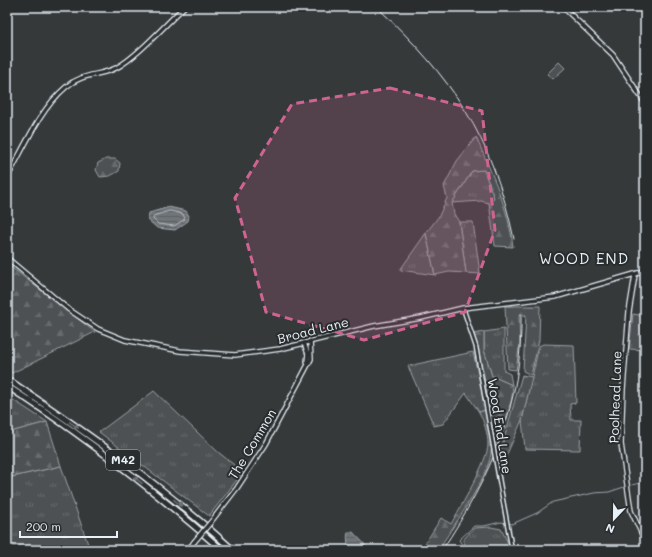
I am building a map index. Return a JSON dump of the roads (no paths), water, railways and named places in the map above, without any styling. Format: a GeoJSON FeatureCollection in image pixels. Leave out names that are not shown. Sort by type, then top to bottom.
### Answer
{"type":"FeatureCollection","features":[{"type":"Feature","properties":{"kind":"highway","name":"M42"},"geometry":{"type":"LineString","coordinates":[[7,380],[122,459],[232,550]]}},
{"type":"Feature","properties":{"kind":"highway","name":"M42"},"geometry":{"type":"LineString","coordinates":[[7,386],[44,410],[115,462],[222,550]]}},
{"type":"Feature","properties":{"kind":"main road"},"geometry":{"type":"LineString","coordinates":[[7,178],[45,112],[62,90],[73,81],[82,77],[118,66],[139,50],[184,7]]}},
{"type":"Feature","properties":{"kind":"main road"},"geometry":{"type":"LineString","coordinates":[[563,7],[613,55],[645,103]]}},
{"type":"Feature","properties":{"kind":"main road","name":"Broad Lane"},"geometry":{"type":"LineString","coordinates":[[7,258],[87,323],[98,330],[125,340],[180,351],[235,355],[253,354],[374,326],[421,318],[463,308],[549,298],[645,271]]}},
{"type":"Feature","properties":{"kind":"main road","name":"Poolhead Lane"},"geometry":{"type":"LineString","coordinates":[[635,275],[629,312],[622,389],[622,444],[631,511],[645,541]]}},
{"type":"Feature","properties":{"kind":"main road","name":"The Common"},"geometry":{"type":"LineString","coordinates":[[188,550],[238,488],[263,450],[312,356],[310,341]]}},
{"type":"Feature","properties":{"kind":"main road","name":"The Common"},"geometry":{"type":"LineString","coordinates":[[304,343],[308,359],[304,370]]}},
{"type":"Feature","properties":{"kind":"street","name":"Wood End Lane"},"geometry":{"type":"LineString","coordinates":[[463,308],[476,348],[512,550]]}},
{"type":"Feature","properties":{"kind":"water"},"geometry":{"type":"Polygon","coordinates":[[[169,207],[186,211],[189,216],[188,221],[175,230],[157,228],[148,220],[149,213],[169,207]]]}},
{"type":"Feature","properties":{"kind":"water"},"geometry":{"type":"Polygon","coordinates":[[[348,532],[353,532],[364,543],[368,550],[348,550],[348,532]]]}},
{"type":"Feature","properties":{"kind":"waterway"},"geometry":{"type":"LineString","coordinates":[[411,7],[423,10],[461,7]]}},
{"type":"Feature","properties":{"kind":"waterway"},"geometry":{"type":"LineString","coordinates":[[632,485],[645,482]]}},
{"type":"Feature","properties":{"kind":"waterway"},"geometry":{"type":"LineString","coordinates":[[508,523],[512,524],[537,513],[553,502],[594,493],[609,492],[624,487]]}},
{"type":"Feature","properties":{"kind":"waterway"},"geometry":{"type":"LineString","coordinates":[[464,550],[465,549],[459,540],[474,526],[484,526],[501,522],[505,523]]}},
{"type":"Feature","properties":{"kind":"railway"},"geometry":{"type":"LineString","coordinates":[[377,7],[404,33],[427,59],[448,84],[465,111],[481,139],[494,169],[505,202],[514,239]]}},
{"type":"Feature","properties":{"kind":"railway"},"geometry":{"type":"LineString","coordinates":[[442,550],[475,495],[501,438],[510,409],[516,378],[520,347],[521,314]]}},
{"type":"Feature","properties":{"kind":"district","name":"WOOD END"},"geometry":{"type":"Point","coordinates":[584,259]}}]}
